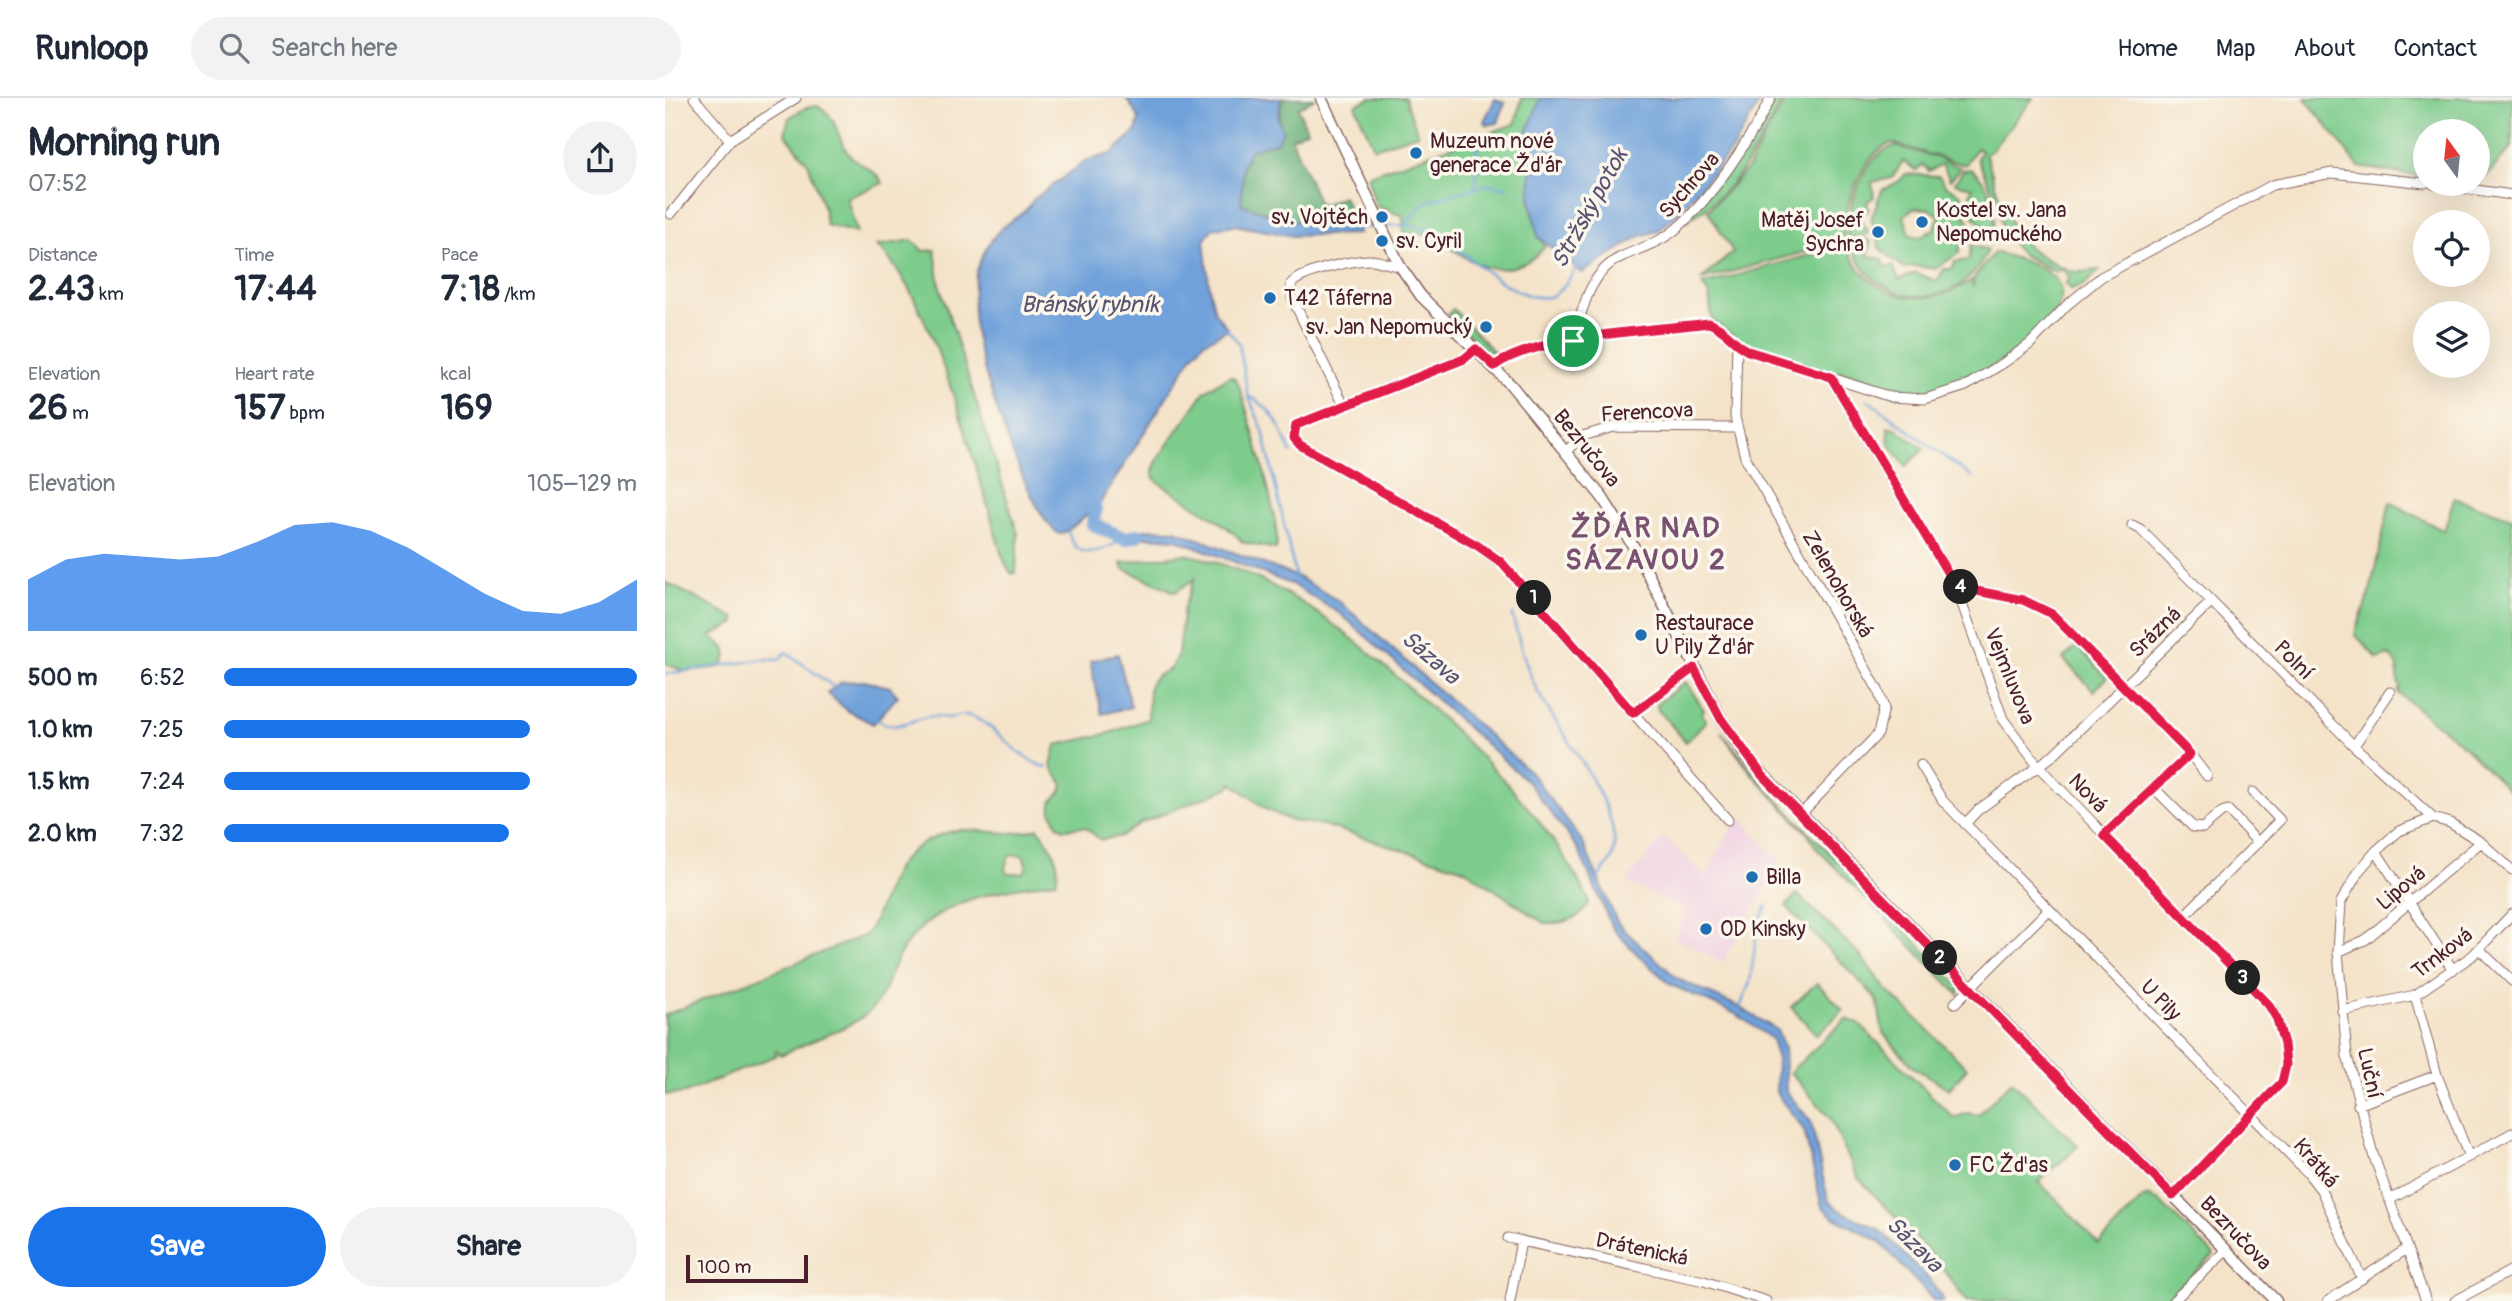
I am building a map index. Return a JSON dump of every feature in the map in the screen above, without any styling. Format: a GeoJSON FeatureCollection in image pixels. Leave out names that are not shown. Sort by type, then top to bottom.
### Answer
{"type":"FeatureCollection","features":[{"type":"Feature","properties":{"kind":"main road","name":"Bezručova"},"geometry":{"type":"LineString","coordinates":[[1321,98],[1400,266],[1421,296],[1494,366],[1623,528],[1733,738],[1762,775],[2276,1301]]}},
{"type":"Feature","properties":{"kind":"street"},"geometry":{"type":"LineString","coordinates":[[694,98],[730,140]]}},
{"type":"Feature","properties":{"kind":"street"},"geometry":{"type":"LineString","coordinates":[[671,214],[730,140],[796,98]]}},
{"type":"Feature","properties":{"kind":"street","name":"Sychrova"},"geometry":{"type":"LineString","coordinates":[[1573,341],[1586,297],[1600,272],[1618,258],[1656,242],[1679,227],[1742,148],[1771,98]]}},
{"type":"Feature","properties":{"kind":"street"},"geometry":{"type":"LineString","coordinates":[[1494,366],[1518,352],[1573,341],[1709,323],[1728,333],[1737,345],[1748,351],[1901,399],[1925,399],[1952,392],[1977,381],[2030,344],[2067,305],[2101,277],[2272,185],[2332,173],[2413,182]]}},
{"type":"Feature","properties":{"kind":"street"},"geometry":{"type":"LineString","coordinates":[[2490,192],[2512,195]]}},
{"type":"Feature","properties":{"kind":"street"},"geometry":{"type":"LineString","coordinates":[[1344,405],[1292,298],[1291,284],[1300,276],[1357,261],[1369,260],[1400,266]]}},
{"type":"Feature","properties":{"kind":"street","name":"Zelenohorská"},"geometry":{"type":"LineString","coordinates":[[1737,345],[1736,428],[1748,464],[1878,690],[1884,708],[1878,733],[1800,815]]}},
{"type":"Feature","properties":{"kind":"street"},"geometry":{"type":"LineString","coordinates":[[1476,349],[1464,359],[1296,425],[1293,433],[1300,445],[1478,546],[1501,562],[1728,820]]}},
{"type":"Feature","properties":{"kind":"street","name":"Vejmluvova"},"geometry":{"type":"LineString","coordinates":[[1831,377],[1956,587],[2003,719],[2038,766]]}},
{"type":"Feature","properties":{"kind":"street","name":"Ferencova"},"geometry":{"type":"LineString","coordinates":[[1565,452],[1583,436],[1613,427],[1736,428]]}},
{"type":"Feature","properties":{"kind":"street","name":"Polní"},"geometry":{"type":"LineString","coordinates":[[2132,525],[2140,529],[2354,746],[2433,818],[2450,823],[2481,842],[2512,870]]}},
{"type":"Feature","properties":{"kind":"street"},"geometry":{"type":"LineString","coordinates":[[1956,587],[2039,606],[2067,627],[2190,754],[2207,776]]}},
{"type":"Feature","properties":{"kind":"street","name":"Srázná"},"geometry":{"type":"LineString","coordinates":[[1965,824],[1978,810],[2038,766],[2211,602]]}},
{"type":"Feature","properties":{"kind":"street"},"geometry":{"type":"LineString","coordinates":[[1633,713],[1694,668]]}},
{"type":"Feature","properties":{"kind":"street"},"geometry":{"type":"LineString","coordinates":[[2354,746],[2390,692]]}},
{"type":"Feature","properties":{"kind":"street"},"geometry":{"type":"LineString","coordinates":[[2104,835],[2190,754]]}},
{"type":"Feature","properties":{"kind":"street","name":"U Pily"},"geometry":{"type":"LineString","coordinates":[[1921,765],[1943,801],[2249,1115]]}},
{"type":"Feature","properties":{"kind":"street","name":"Nová"},"geometry":{"type":"LineString","coordinates":[[2038,766],[2268,1004],[2281,1030],[2286,1065],[2277,1089],[2173,1196]]}},
{"type":"Feature","properties":{"kind":"street"},"geometry":{"type":"LineString","coordinates":[[2154,788],[2193,827],[2203,828],[2228,810],[2258,843]]}},
{"type":"Feature","properties":{"kind":"street"},"geometry":{"type":"LineString","coordinates":[[2183,916],[2280,820],[2253,792]]}},
{"type":"Feature","properties":{"kind":"street","name":"Luční"},"geometry":{"type":"LineString","coordinates":[[2426,1301],[2405,1250],[2391,1199],[2358,1105],[2341,1011],[2338,952],[2341,902],[2359,871],[2376,851],[2399,831],[2433,818]]}},
{"type":"Feature","properties":{"kind":"street","name":"Lipová"},"geometry":{"type":"LineString","coordinates":[[2338,952],[2365,940],[2410,905],[2481,842]]}},
{"type":"Feature","properties":{"kind":"street"},"geometry":{"type":"LineString","coordinates":[[2376,851],[2453,970]]}},
{"type":"Feature","properties":{"kind":"street"},"geometry":{"type":"LineString","coordinates":[[1955,1003],[2049,909]]}},
{"type":"Feature","properties":{"kind":"street","name":"Trnková"},"geometry":{"type":"LineString","coordinates":[[2341,1011],[2415,995],[2479,949],[2512,914]]}},
{"type":"Feature","properties":{"kind":"street"},"geometry":{"type":"LineString","coordinates":[[2479,949],[2512,981]]}},
{"type":"Feature","properties":{"kind":"street"},"geometry":{"type":"LineString","coordinates":[[2415,995],[2437,1075],[2469,1157]]}},
{"type":"Feature","properties":{"kind":"street"},"geometry":{"type":"LineString","coordinates":[[2358,1105],[2437,1075]]}},
{"type":"Feature","properties":{"kind":"street","name":"Krátká"},"geometry":{"type":"LineString","coordinates":[[2249,1115],[2318,1185],[2362,1279]]}},
{"type":"Feature","properties":{"kind":"street"},"geometry":{"type":"LineString","coordinates":[[2391,1199],[2512,1133]]}},
{"type":"Feature","properties":{"kind":"street","name":"Drátenická"},"geometry":{"type":"LineString","coordinates":[[1508,1238],[1704,1281],[1766,1301]]}},
{"type":"Feature","properties":{"kind":"street"},"geometry":{"type":"LineString","coordinates":[[1510,1301],[1521,1241]]}},
{"type":"Feature","properties":{"kind":"street"},"geometry":{"type":"LineString","coordinates":[[2328,1301],[2405,1250]]}},
{"type":"Feature","properties":{"kind":"street"},"geometry":{"type":"LineString","coordinates":[[2173,1301],[2227,1251]]}},
{"type":"Feature","properties":{"kind":"street"},"geometry":{"type":"LineString","coordinates":[[2455,1301],[2510,1274]]}},
{"type":"Feature","properties":{"kind":"shaded area"},"geometry":{"type":"Polygon","coordinates":[[[1743,820],[1780,862],[1723,962],[1675,938],[1686,909],[1629,884],[1628,879],[1663,837],[1706,876],[1734,823],[1743,820]]]}},
{"type":"Feature","properties":{"kind":"green space"},"geometry":{"type":"Polygon","coordinates":[[[1282,98],[1315,98],[1298,108],[1307,130],[1291,138],[1320,206],[1343,196],[1357,226],[1350,222],[1288,221],[1241,204],[1243,165],[1250,150],[1276,142],[1282,98]]]}},
{"type":"Feature","properties":{"kind":"green space"},"geometry":{"type":"Polygon","coordinates":[[[1371,98],[1405,98],[1418,134],[1374,148],[1355,105],[1371,98]]]}},
{"type":"Feature","properties":{"kind":"green space"},"geometry":{"type":"Polygon","coordinates":[[[1522,98],[1540,98],[1527,133],[1532,155],[1530,199],[1538,237],[1545,246],[1540,253],[1519,265],[1501,269],[1486,267],[1434,238],[1403,234],[1403,216],[1376,206],[1367,176],[1515,124],[1522,98]]]}},
{"type":"Feature","properties":{"kind":"green space"},"geometry":{"type":"Polygon","coordinates":[[[1777,98],[1783,98],[1743,168],[1718,198],[1685,222],[1777,98]]]}},
{"type":"Feature","properties":{"kind":"green space"},"geometry":{"type":"Polygon","coordinates":[[[1786,98],[2033,98],[1991,151],[1985,154],[1995,185],[2014,228],[2040,256],[2071,271],[2100,270],[2084,285],[2071,289],[2065,283],[2070,278],[2061,268],[2056,272],[2021,254],[2005,235],[1994,195],[1977,158],[1981,151],[1977,148],[1965,165],[1892,143],[1872,157],[1856,184],[1846,215],[1845,241],[1701,280],[1733,252],[1708,211],[1748,168],[1786,98]]]}},
{"type":"Feature","properties":{"kind":"green space"},"geometry":{"type":"Polygon","coordinates":[[[2305,98],[2512,98],[2512,147],[2490,172],[2490,119],[2413,119],[2413,175],[2359,167],[2305,98]]]}},
{"type":"Feature","properties":{"kind":"green space"},"geometry":{"type":"Polygon","coordinates":[[[817,106],[830,116],[850,155],[876,174],[883,183],[847,198],[857,233],[826,225],[824,209],[808,163],[785,133],[789,118],[805,108],[817,106]]]}},
{"type":"Feature","properties":{"kind":"green space"},"geometry":{"type":"Polygon","coordinates":[[[1897,146],[1961,168],[1950,180],[1942,164],[1929,171],[1923,165],[1916,170],[1903,161],[1892,178],[1872,182],[1874,197],[1867,202],[1869,209],[1859,219],[1868,230],[1867,234],[1848,239],[1853,199],[1866,170],[1885,150],[1897,146]]]}},
{"type":"Feature","properties":{"kind":"green space"},"geometry":{"type":"Polygon","coordinates":[[[1972,169],[1985,184],[1992,203],[1994,223],[1991,243],[1970,236],[1982,225],[1972,214],[1975,207],[1968,202],[1972,187],[1955,183],[1963,170],[1972,169]]]}},
{"type":"Feature","properties":{"kind":"green space"},"geometry":{"type":"Polygon","coordinates":[[[1906,174],[1939,176],[1945,185],[1962,195],[1962,207],[1970,225],[1962,237],[1959,253],[1935,269],[1915,266],[1904,268],[1879,248],[1871,219],[1882,190],[1898,182],[1906,174]],[[1914,208],[1904,216],[1910,235],[1921,237],[1934,229],[1940,216],[1929,209],[1914,208]]]}},
{"type":"Feature","properties":{"kind":"green space"},"geometry":{"type":"Polygon","coordinates":[[[1866,239],[1871,241],[1868,256],[1883,259],[1885,267],[1893,266],[1899,280],[1915,273],[1937,281],[1944,269],[1952,269],[1955,262],[1969,260],[1971,245],[1988,250],[1975,272],[1957,286],[1937,294],[1916,296],[1896,292],[1877,281],[1862,265],[1851,244],[1866,239]]]}},
{"type":"Feature","properties":{"kind":"green space"},"geometry":{"type":"Polygon","coordinates":[[[912,240],[923,251],[935,250],[940,287],[1018,534],[1016,572],[1012,574],[1002,554],[958,408],[929,331],[896,267],[877,246],[912,240]]]}},
{"type":"Feature","properties":{"kind":"green space"},"geometry":{"type":"Polygon","coordinates":[[[1846,245],[1868,278],[1883,289],[1917,298],[1954,290],[1972,280],[1973,288],[1974,278],[1995,252],[2034,265],[2054,278],[2061,293],[2057,309],[2044,327],[2004,360],[1948,390],[1915,396],[1894,395],[1899,386],[1893,394],[1870,387],[1872,380],[1840,371],[1837,376],[1799,364],[1797,360],[1796,363],[1753,349],[1712,320],[1709,295],[1702,285],[1846,245]]]}},
{"type":"Feature","properties":{"kind":"green space"},"geometry":{"type":"Polygon","coordinates":[[[1453,309],[1495,353],[1487,352],[1448,315],[1453,309]]]}},
{"type":"Feature","properties":{"kind":"green space"},"geometry":{"type":"Polygon","coordinates":[[[1230,376],[1236,379],[1240,388],[1264,470],[1277,537],[1276,549],[1242,542],[1223,524],[1166,488],[1153,475],[1159,457],[1205,391],[1230,376]]]}},
{"type":"Feature","properties":{"kind":"green space"},"geometry":{"type":"Polygon","coordinates":[[[1888,427],[1894,427],[1924,449],[1906,466],[1889,444],[1888,427]]]}},
{"type":"Feature","properties":{"kind":"green space"},"geometry":{"type":"Polygon","coordinates":[[[2454,498],[2512,518],[2512,794],[2464,746],[2398,693],[2398,665],[2389,655],[2377,659],[2355,634],[2370,591],[2390,502],[2444,531],[2454,498]]]}},
{"type":"Feature","properties":{"kind":"green space"},"geometry":{"type":"Polygon","coordinates":[[[1185,554],[1221,564],[1286,593],[1345,633],[1400,679],[1474,749],[1537,819],[1556,844],[1589,900],[1583,912],[1565,922],[1544,923],[1464,869],[1323,825],[1292,821],[1267,810],[1232,783],[1228,788],[1141,823],[1122,836],[1101,840],[1085,827],[1064,829],[1058,826],[1051,811],[1051,802],[1061,792],[1063,784],[1051,766],[1056,745],[1110,733],[1148,719],[1149,686],[1156,676],[1170,669],[1178,654],[1184,607],[1194,579],[1175,592],[1124,569],[1121,563],[1185,554]]]}},
{"type":"Feature","properties":{"kind":"green space"},"geometry":{"type":"Polygon","coordinates":[[[665,582],[735,618],[735,623],[711,636],[725,648],[727,656],[721,667],[685,671],[665,664],[665,582]]]}},
{"type":"Feature","properties":{"kind":"green space"},"geometry":{"type":"Polygon","coordinates":[[[2077,646],[2107,678],[2094,691],[2063,659],[2077,646]]]}},
{"type":"Feature","properties":{"kind":"green space"},"geometry":{"type":"Polygon","coordinates":[[[1686,682],[1704,710],[1702,713],[1706,721],[1686,742],[1658,710],[1657,704],[1686,682]]]}},
{"type":"Feature","properties":{"kind":"green space"},"geometry":{"type":"Polygon","coordinates":[[[1721,732],[1772,794],[1886,911],[1882,915],[1817,849],[1807,833],[1752,774],[1721,732]]]}},
{"type":"Feature","properties":{"kind":"green space"},"geometry":{"type":"Polygon","coordinates":[[[1038,828],[1051,846],[1057,867],[1056,881],[988,894],[947,909],[928,921],[912,937],[898,957],[878,1001],[860,1019],[781,1055],[776,1051],[775,1056],[685,1093],[665,1095],[665,1015],[866,935],[898,866],[919,845],[960,830],[1012,833],[1038,828]],[[1012,855],[1008,858],[1005,868],[1008,873],[1022,873],[1027,868],[1023,855],[1012,855]]]}},
{"type":"Feature","properties":{"kind":"green space"},"geometry":{"type":"Polygon","coordinates":[[[1797,894],[1858,953],[1887,990],[1967,1068],[1949,1089],[1913,1067],[1883,1033],[1877,999],[1786,906],[1797,894]]]}},
{"type":"Feature","properties":{"kind":"green space"},"geometry":{"type":"Polygon","coordinates":[[[1890,915],[1960,987],[1959,995],[1885,919],[1890,915]]]}},
{"type":"Feature","properties":{"kind":"green space"},"geometry":{"type":"Polygon","coordinates":[[[1817,983],[1843,1010],[1817,1035],[1791,1007],[1817,983]]]}},
{"type":"Feature","properties":{"kind":"green space","name":"FC Žďas"},"geometry":{"type":"Polygon","coordinates":[[[1846,1019],[1858,1023],[1954,1118],[1968,1113],[1978,1115],[2012,1081],[2078,1146],[2039,1182],[2099,1244],[2143,1198],[2150,1196],[2154,1201],[2157,1199],[2214,1255],[2168,1297],[2156,1301],[1966,1301],[1936,1259],[1858,1178],[1830,1118],[1790,1072],[1846,1019]]]}},
{"type":"Feature","properties":{"kind":"water","name":"Bránský rybník"},"geometry":{"type":"Polygon","coordinates":[[[1126,98],[1281,98],[1278,119],[1283,130],[1277,142],[1250,150],[1243,165],[1241,204],[1288,221],[1350,222],[1357,226],[1359,234],[1293,236],[1234,225],[1212,229],[1204,241],[1210,292],[1215,312],[1228,329],[1203,343],[1193,355],[1095,511],[1060,534],[1048,523],[1021,473],[985,373],[975,329],[975,281],[984,252],[1002,228],[1033,200],[1087,160],[1111,154],[1136,131],[1139,118],[1126,98]]]}},
{"type":"Feature","properties":{"kind":"water"},"geometry":{"type":"Polygon","coordinates":[[[1540,98],[1762,98],[1732,150],[1678,213],[1658,231],[1640,236],[1582,273],[1538,237],[1530,198],[1532,155],[1527,133],[1540,98]]]}},
{"type":"Feature","properties":{"kind":"water"},"geometry":{"type":"Polygon","coordinates":[[[1495,99],[1505,103],[1498,123],[1488,125],[1484,121],[1495,99]]]}},
{"type":"Feature","properties":{"kind":"water"},"geometry":{"type":"Polygon","coordinates":[[[1145,529],[1175,530],[1298,577],[1340,602],[1531,773],[1582,841],[1617,922],[1624,930],[1678,979],[1737,1006],[1777,1030],[1784,1049],[1786,1091],[1811,1122],[1828,1200],[1839,1210],[1878,1229],[1930,1280],[1944,1301],[1934,1301],[1879,1241],[1833,1217],[1822,1207],[1804,1130],[1776,1093],[1777,1060],[1772,1039],[1736,1014],[1671,985],[1613,929],[1578,849],[1527,781],[1342,615],[1293,585],[1176,539],[1145,537],[1127,543],[1117,540],[1125,534],[1145,529]]]}},
{"type":"Feature","properties":{"kind":"water"},"geometry":{"type":"Polygon","coordinates":[[[1118,654],[1131,707],[1102,714],[1090,661],[1118,654]]]}},
{"type":"Feature","properties":{"kind":"water"},"geometry":{"type":"Polygon","coordinates":[[[864,681],[890,687],[898,696],[873,724],[848,711],[827,693],[841,682],[864,681]]]}},
{"type":"Feature","properties":{"kind":"waterway"},"geometry":{"type":"LineString","coordinates":[[1472,136],[1480,160],[1474,188]]}},
{"type":"Feature","properties":{"kind":"waterway"},"geometry":{"type":"LineString","coordinates":[[1405,224],[1425,202],[1489,184],[1508,188]]}},
{"type":"Feature","properties":{"kind":"waterway","name":"Stržský potok"},"geometry":{"type":"LineString","coordinates":[[1384,226],[1401,225],[1427,230],[1502,282],[1533,296],[1548,297],[1557,293],[1577,267]]}},
{"type":"Feature","properties":{"kind":"waterway","name":"Stržský potok"},"geometry":{"type":"LineString","coordinates":[[1356,228],[1378,226]]}},
{"type":"Feature","properties":{"kind":"waterway"},"geometry":{"type":"LineString","coordinates":[[1226,328],[1239,343],[1248,396],[1263,430],[1296,578]]}},
{"type":"Feature","properties":{"kind":"waterway"},"geometry":{"type":"LineString","coordinates":[[1248,396],[1270,413],[1280,427],[1291,453]]}},
{"type":"Feature","properties":{"kind":"waterway"},"geometry":{"type":"LineString","coordinates":[[1868,400],[1972,477]]}},
{"type":"Feature","properties":{"kind":"waterway","name":"Sázava"},"geometry":{"type":"LineString","coordinates":[[1092,495],[1095,511],[1093,524],[1125,539],[1137,535]]}},
{"type":"Feature","properties":{"kind":"waterway"},"geometry":{"type":"LineString","coordinates":[[1068,531],[1077,548],[1083,551],[1098,551],[1123,540]]}},
{"type":"Feature","properties":{"kind":"waterway"},"geometry":{"type":"LineString","coordinates":[[1512,615],[1537,691],[1590,775],[1610,818],[1614,838],[1613,855],[1598,877]]}},
{"type":"Feature","properties":{"kind":"waterway"},"geometry":{"type":"LineString","coordinates":[[665,674],[765,659],[779,660],[786,652],[834,687]]}},
{"type":"Feature","properties":{"kind":"waterway"},"geometry":{"type":"LineString","coordinates":[[876,719],[897,725],[925,717],[949,718],[965,715],[985,724],[1024,756],[1047,768]]}},
{"type":"Feature","properties":{"kind":"waterway"},"geometry":{"type":"LineString","coordinates":[[1739,1010],[1750,982],[1758,924],[1767,906]]}},
{"type":"Feature","properties":{"kind":"place","name":"Muzeum nové generace Žďár"},"geometry":{"type":"Point","coordinates":[1416,153]}},
{"type":"Feature","properties":{"kind":"place","name":"sv. Vojtěch"},"geometry":{"type":"Point","coordinates":[1382,217]}},
{"type":"Feature","properties":{"kind":"place","name":"Kostel sv. Jana Nepomuckého"},"geometry":{"type":"Point","coordinates":[1922,222]}},
{"type":"Feature","properties":{"kind":"place","name":"Matěj Josef Sychra"},"geometry":{"type":"Point","coordinates":[1878,232]}},
{"type":"Feature","properties":{"kind":"place","name":"sv. Cyril"},"geometry":{"type":"Point","coordinates":[1382,241]}},
{"type":"Feature","properties":{"kind":"place","name":"T42 Táferna"},"geometry":{"type":"Point","coordinates":[1270,298]}},
{"type":"Feature","properties":{"kind":"place","name":"sv. Jan Nepomucký"},"geometry":{"type":"Point","coordinates":[1486,327]}},
{"type":"Feature","properties":{"kind":"place","name":"Restaurace U Pily Žďár"},"geometry":{"type":"Point","coordinates":[1641,635]}},
{"type":"Feature","properties":{"kind":"place","name":"Billa"},"geometry":{"type":"Point","coordinates":[1752,877]}},
{"type":"Feature","properties":{"kind":"place","name":"OD Kinsky"},"geometry":{"type":"Point","coordinates":[1706,929]}},
{"type":"Feature","properties":{"kind":"place","name":"FC Žďas"},"geometry":{"type":"Point","coordinates":[1955,1165]}},
{"type":"Feature","properties":{"kind":"district","name":"ŽĎÁR NAD SÁZAVOU 2"},"geometry":{"type":"Point","coordinates":[1646,543]}},
{"type":"Feature","properties":{"kind":"route"},"geometry":{"type":"LineString","coordinates":[[1709,323],[1728,333],[1737,345],[1748,351],[1831,377],[1956,587],[2023,600],[2052,614],[2190,754],[2104,835],[2268,1004],[2281,1030],[2286,1065],[2282,1082],[2277,1089],[2173,1196],[1762,775],[1733,738],[1694,668],[1633,713],[1501,562],[1478,546],[1300,445],[1294,438],[1296,425],[1464,359],[1471,356],[1476,349],[1494,366],[1518,352],[1573,341],[1709,323]]}}]}
